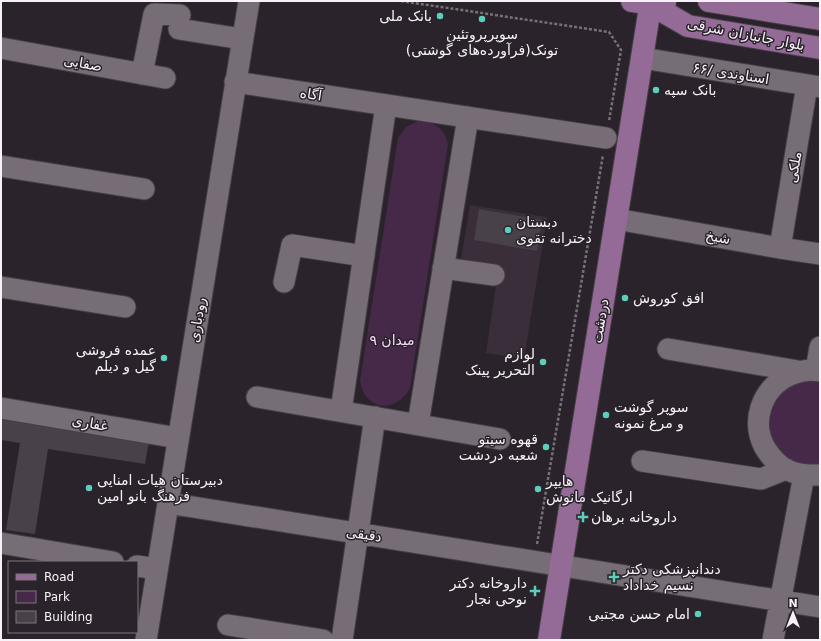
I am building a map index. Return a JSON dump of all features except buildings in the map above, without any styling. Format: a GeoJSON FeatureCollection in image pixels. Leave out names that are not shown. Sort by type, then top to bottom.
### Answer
{"type":"FeatureCollection","features":[{"type":"Feature","properties":{"kind":"main road"},"geometry":{"type":"LineString","coordinates":[[644,2],[672,1]]}},
{"type":"Feature","properties":{"kind":"main road","name":"بلوار جانبازان شرقی"},"geometry":{"type":"LineString","coordinates":[[709,1],[762,6],[820,20]]}},
{"type":"Feature","properties":{"kind":"main road","name":"بلوار جانبازان شرقی"},"geometry":{"type":"LineString","coordinates":[[644,2],[688,26],[820,48]]}},
{"type":"Feature","properties":{"kind":"main road","name":"دردشت"},"geometry":{"type":"LineString","coordinates":[[549,640],[642,58],[644,2]]}},
{"type":"Feature","properties":{"kind":"street","name":"رودباری"},"geometry":{"type":"LineString","coordinates":[[146,640],[249,1]]}},
{"type":"Feature","properties":{"kind":"street"},"geometry":{"type":"LineString","coordinates":[[142,74],[154,14],[242,39]]}},
{"type":"Feature","properties":{"kind":"street","name":"صفایی"},"geometry":{"type":"LineString","coordinates":[[1,48],[165,78]]}},
{"type":"Feature","properties":{"kind":"street","name":"اسناوندی /۶۶"},"geometry":{"type":"LineString","coordinates":[[642,58],[814,86]]}},
{"type":"Feature","properties":{"kind":"street","name":"آگاه"},"geometry":{"type":"LineString","coordinates":[[235,82],[386,105]]}},
{"type":"Feature","properties":{"kind":"street","name":"ملکی"},"geometry":{"type":"LineString","coordinates":[[780,248],[814,86]]}},
{"type":"Feature","properties":{"kind":"street"},"geometry":{"type":"LineString","coordinates":[[341,411],[386,105],[606,138]]}},
{"type":"Feature","properties":{"kind":"street"},"geometry":{"type":"LineString","coordinates":[[418,424],[468,117]]}},
{"type":"Feature","properties":{"kind":"street"},"geometry":{"type":"LineString","coordinates":[[1,166],[144,189]]}},
{"type":"Feature","properties":{"kind":"street","name":"شیخ"},"geometry":{"type":"LineString","coordinates":[[616,219],[820,254]]}},
{"type":"Feature","properties":{"kind":"street"},"geometry":{"type":"LineString","coordinates":[[284,282],[292,245],[364,256]]}},
{"type":"Feature","properties":{"kind":"street"},"geometry":{"type":"LineString","coordinates":[[443,268],[494,275]]}},
{"type":"Feature","properties":{"kind":"street"},"geometry":{"type":"LineString","coordinates":[[1,287],[125,307]]}},
{"type":"Feature","properties":{"kind":"street"},"geometry":{"type":"LineString","coordinates":[[811,371],[820,347]]}},
{"type":"Feature","properties":{"kind":"street"},"geometry":{"type":"LineString","coordinates":[[668,349],[811,371]]}},
{"type":"Feature","properties":{"kind":"street"},"geometry":{"type":"LineString","coordinates":[[803,473],[772,458],[762,443],[758,425],[760,407],[768,391],[782,379],[811,371]]}},
{"type":"Feature","properties":{"kind":"street"},"geometry":{"type":"LineString","coordinates":[[257,397],[500,438]]}},
{"type":"Feature","properties":{"kind":"street","name":"غفاری"},"geometry":{"type":"LineString","coordinates":[[1,408],[178,438]]}},
{"type":"Feature","properties":{"kind":"street"},"geometry":{"type":"LineString","coordinates":[[342,640],[375,417]]}},
{"type":"Feature","properties":{"kind":"street"},"geometry":{"type":"LineString","coordinates":[[642,460],[761,479],[803,473]]}},
{"type":"Feature","properties":{"kind":"street"},"geometry":{"type":"LineString","coordinates":[[773,640],[803,473]]}},
{"type":"Feature","properties":{"kind":"street","name":"دقیقی"},"geometry":{"type":"LineString","coordinates":[[168,503],[820,606]]}},
{"type":"Feature","properties":{"kind":"street"},"geometry":{"type":"LineString","coordinates":[[1,544],[107,561]]}},
{"type":"Feature","properties":{"kind":"street"},"geometry":{"type":"LineString","coordinates":[[138,566],[157,569]]}},
{"type":"Feature","properties":{"kind":"street"},"geometry":{"type":"LineString","coordinates":[[228,625],[311,639]]}},
{"type":"Feature","properties":{"kind":"path"},"geometry":{"type":"LineString","coordinates":[[401,1],[609,32],[622,50],[534,561]]}},
{"type":"Feature","properties":{"kind":"shaded area"},"geometry":{"type":"Polygon","coordinates":[[[470,205],[547,217],[524,359],[486,353],[499,265],[461,259],[470,205]]]}},
{"type":"Feature","properties":{"kind":"green space","name":"میدان ۹"},"geometry":{"type":"Polygon","coordinates":[[[418,121],[429,122],[438,127],[447,139],[448,144],[410,388],[397,402],[382,406],[374,403],[368,398],[363,391],[360,381],[398,138],[406,127],[418,121]]]}},
{"type":"Feature","properties":{"kind":"green space"},"geometry":{"type":"Polygon","coordinates":[[[802,382],[820,382],[820,464],[801,464],[787,457],[776,446],[770,432],[770,416],[775,402],[785,390],[802,382]]]}},
{"type":"Feature","properties":{"kind":"place","name":"بانک ملی"},"geometry":{"type":"Point","coordinates":[440,16]}},
{"type":"Feature","properties":{"kind":"place","name":"سوپرپروتئین تونک(فرآورده‌های گوشتی)"},"geometry":{"type":"Point","coordinates":[482,19]}},
{"type":"Feature","properties":{"kind":"place","name":"بانک سپه"},"geometry":{"type":"Point","coordinates":[656,90]}},
{"type":"Feature","properties":{"kind":"place","name":"دبستان دخترانه تقوی"},"geometry":{"type":"Point","coordinates":[508,230]}},
{"type":"Feature","properties":{"kind":"place","name":"افق کوروش"},"geometry":{"type":"Point","coordinates":[625,298]}},
{"type":"Feature","properties":{"kind":"place","name":"عمده فروشی گیل و دیلم"},"geometry":{"type":"Point","coordinates":[164,358]}},
{"type":"Feature","properties":{"kind":"place","name":"لوازم التحریر پینک"},"geometry":{"type":"Point","coordinates":[543,362]}},
{"type":"Feature","properties":{"kind":"place","name":"سوپر گوشت و مرغ نمونه"},"geometry":{"type":"Point","coordinates":[606,415]}},
{"type":"Feature","properties":{"kind":"place","name":"قهوه سیتو شعبه دردشت"},"geometry":{"type":"Point","coordinates":[546,447]}},
{"type":"Feature","properties":{"kind":"place","name":"دبیرستان هیات امنایی فرهنگ بانو امین"},"geometry":{"type":"Point","coordinates":[89,488]}},
{"type":"Feature","properties":{"kind":"place","name":"هایپر ارگانیک مانوش"},"geometry":{"type":"Point","coordinates":[538,489]}},
{"type":"Feature","properties":{"kind":"place","name":"داروخانه برهان"},"geometry":{"type":"Point","coordinates":[583,517]}},
{"type":"Feature","properties":{"kind":"place","name":"دندانپزشکی دکتر نسیم خداداد"},"geometry":{"type":"Point","coordinates":[614,577]}},
{"type":"Feature","properties":{"kind":"place","name":"داروخانه دکتر نوحی نجار"},"geometry":{"type":"Point","coordinates":[535,591]}},
{"type":"Feature","properties":{"kind":"place","name":"امام حسن مجتبی"},"geometry":{"type":"Point","coordinates":[698,614]}}]}
